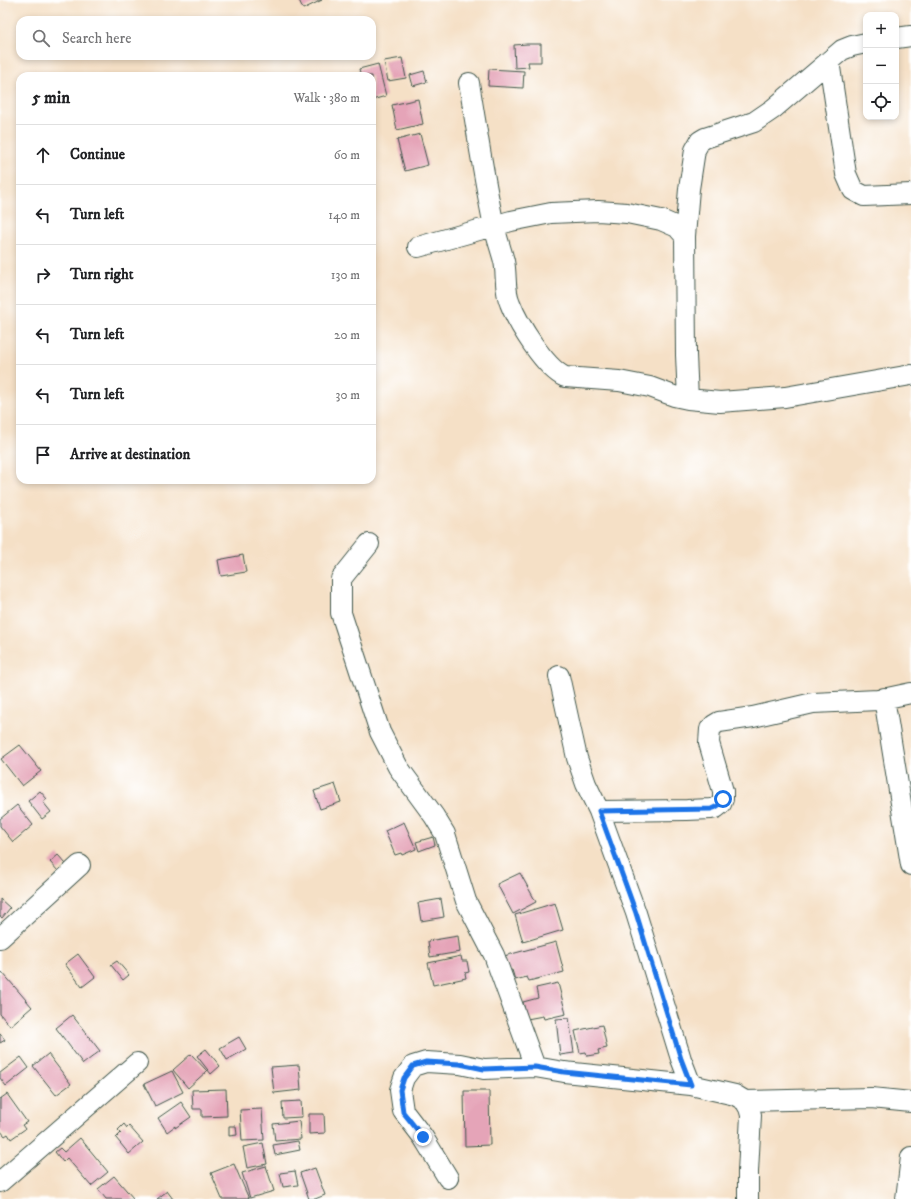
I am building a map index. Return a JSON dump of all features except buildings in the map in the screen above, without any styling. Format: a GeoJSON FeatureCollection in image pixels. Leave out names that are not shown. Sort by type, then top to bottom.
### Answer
{"type":"FeatureCollection","features":[{"type":"Feature","properties":{"kind":"street"},"geometry":{"type":"LineString","coordinates":[[899,38],[911,36]]}},
{"type":"Feature","properties":{"kind":"street"},"geometry":{"type":"LineString","coordinates":[[688,399],[685,236],[689,189],[695,150],[700,141],[705,138],[754,122],[773,109],[842,50],[852,46],[863,44]]}},
{"type":"Feature","properties":{"kind":"street"},"geometry":{"type":"LineString","coordinates":[[829,61],[846,174],[854,190],[864,196],[911,194]]}},
{"type":"Feature","properties":{"kind":"street"},"geometry":{"type":"LineString","coordinates":[[469,83],[494,226],[504,263],[506,291],[510,303],[529,338],[551,368],[558,373],[565,377],[619,381],[650,387],[674,396],[688,399],[720,402],[785,397],[911,375]]}},
{"type":"Feature","properties":{"kind":"street"},"geometry":{"type":"LineString","coordinates":[[418,247],[511,221],[551,214],[598,211],[628,213],[661,220],[677,227],[685,236]]}},
{"type":"Feature","properties":{"kind":"street"},"geometry":{"type":"LineString","coordinates":[[369,544],[341,578],[341,613],[380,732],[398,767],[434,816],[444,834],[466,901],[494,955],[535,1067]]}},
{"type":"Feature","properties":{"kind":"street"},"geometry":{"type":"LineString","coordinates":[[559,676],[577,758],[586,784],[599,811],[636,913],[681,1059],[691,1085]]}},
{"type":"Feature","properties":{"kind":"street"},"geometry":{"type":"LineString","coordinates":[[599,811],[686,810],[716,808],[721,804],[723,799],[723,791],[709,744],[710,729],[719,722],[753,717],[813,703],[858,702],[911,693]]}},
{"type":"Feature","properties":{"kind":"street"},"geometry":{"type":"LineString","coordinates":[[884,698],[911,865]]}},
{"type":"Feature","properties":{"kind":"street"},"geometry":{"type":"LineString","coordinates":[[0,938],[80,865]]}},
{"type":"Feature","properties":{"kind":"street"},"geometry":{"type":"LineString","coordinates":[[448,1178],[423,1137],[403,1112],[400,1090],[404,1078],[413,1066],[426,1062],[460,1064],[484,1069],[535,1067],[564,1072],[691,1085],[735,1095],[746,1101],[871,1098],[911,1102]]}},
{"type":"Feature","properties":{"kind":"street"},"geometry":{"type":"LineString","coordinates":[[0,1182],[137,1063]]}},
{"type":"Feature","properties":{"kind":"street"},"geometry":{"type":"LineString","coordinates":[[746,1101],[751,1115],[748,1199]]}},
{"type":"Feature","properties":{"kind":"street"},"geometry":{"type":"LineString","coordinates":[[906,1199],[911,1157]]}},
{"type":"Feature","properties":{"kind":"route"},"geometry":{"type":"LineString","coordinates":[[423,1137],[403,1112],[400,1090],[404,1078],[413,1066],[426,1062],[460,1064],[484,1069],[535,1067],[564,1072],[691,1085],[681,1059],[636,913],[599,811],[711,809],[716,808],[721,804],[723,799]]}}]}
